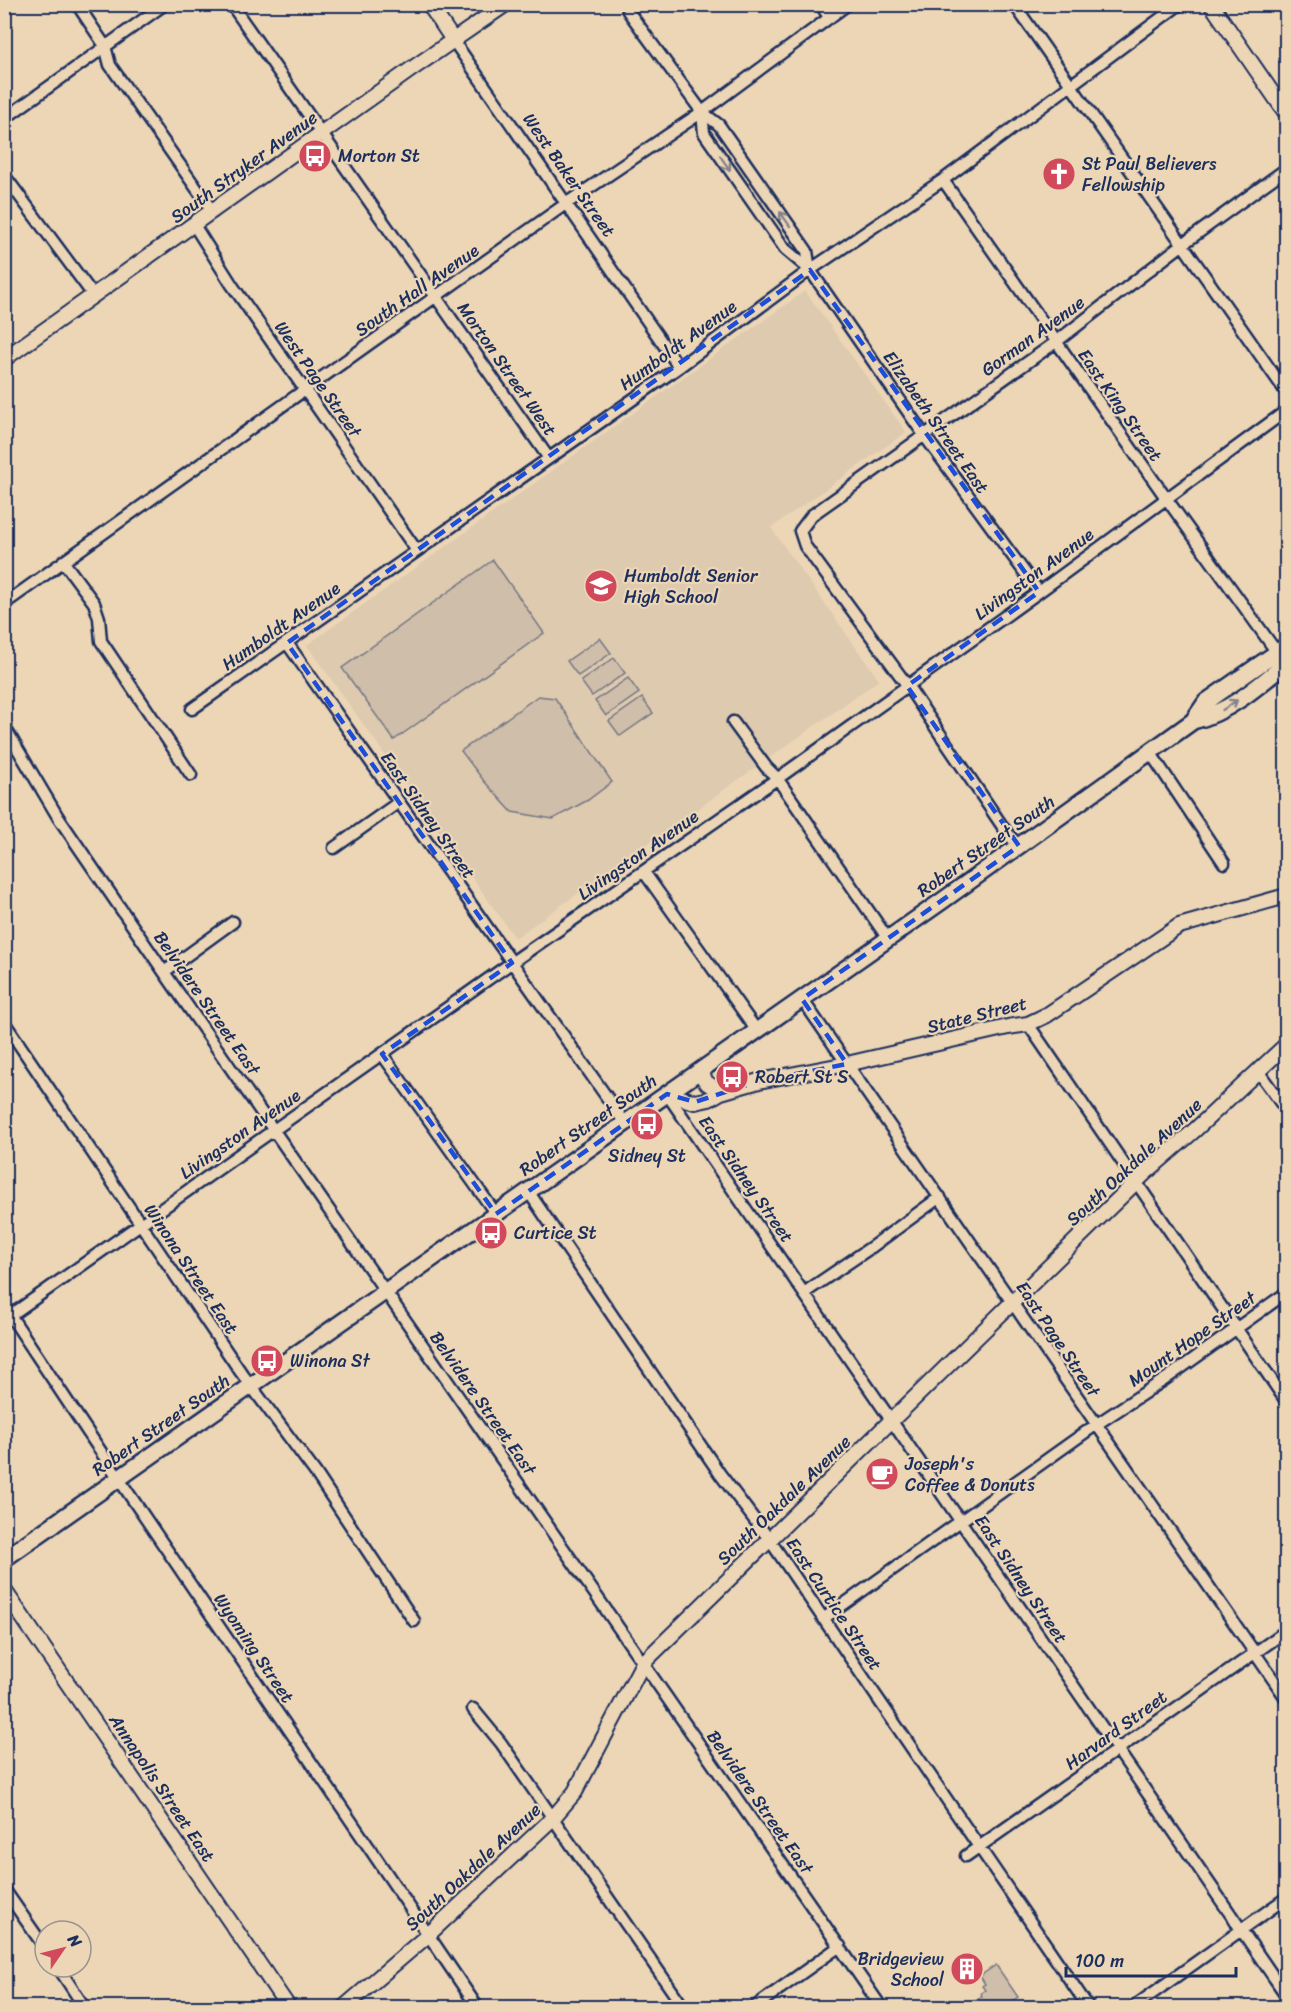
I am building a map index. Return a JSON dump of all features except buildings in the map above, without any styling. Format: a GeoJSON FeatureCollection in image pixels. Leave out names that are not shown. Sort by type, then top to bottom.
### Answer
{"type":"FeatureCollection","features":[{"type":"Feature","properties":{"kind":"main road","name":"Robert Street South"},"geometry":{"type":"LineString","coordinates":[[1193,721],[1204,704],[1254,668],[1280,647],[1287,637]]}},
{"type":"Feature","properties":{"kind":"main road","name":"Robert Street South"},"geometry":{"type":"LineString","coordinates":[[4,1559],[888,939],[1193,721],[1218,713],[1287,663]]}},
{"type":"Feature","properties":{"kind":"main road"},"geometry":{"type":"LineString","coordinates":[[1264,681],[1287,672]]}},
{"type":"Feature","properties":{"kind":"street"},"geometry":{"type":"LineString","coordinates":[[78,4],[105,46],[110,65],[213,212]]}},
{"type":"Feature","properties":{"kind":"street"},"geometry":{"type":"LineString","coordinates":[[4,119],[165,4]]}},
{"type":"Feature","properties":{"kind":"street","name":"Morton Street West"},"geometry":{"type":"LineString","coordinates":[[231,4],[548,457]]}},
{"type":"Feature","properties":{"kind":"street","name":"West Baker Street"},"geometry":{"type":"LineString","coordinates":[[429,4],[679,367]]}},
{"type":"Feature","properties":{"kind":"street","name":"South Stryker Avenue"},"geometry":{"type":"LineString","coordinates":[[4,359],[506,4]]}},
{"type":"Feature","properties":{"kind":"street"},"geometry":{"type":"LineString","coordinates":[[820,4],[830,18]]}},
{"type":"Feature","properties":{"kind":"street","name":"South Hall Avenue"},"geometry":{"type":"LineString","coordinates":[[4,604],[567,203],[702,112],[848,4]]}},
{"type":"Feature","properties":{"kind":"street"},"geometry":{"type":"LineString","coordinates":[[1014,4],[1287,392]]}},
{"type":"Feature","properties":{"kind":"street","name":"Humboldt Avenue"},"geometry":{"type":"LineString","coordinates":[[192,709],[679,367],[810,270],[942,180],[1180,4]]}},
{"type":"Feature","properties":{"kind":"street"},"geometry":{"type":"LineString","coordinates":[[1210,4],[1287,113]]}},
{"type":"Feature","properties":{"kind":"street","name":"Elizabeth Street East"},"geometry":{"type":"LineString","coordinates":[[628,11],[702,112],[719,124],[807,251],[810,270]]}},
{"type":"Feature","properties":{"kind":"street","name":"Elizabeth Street East"},"geometry":{"type":"LineString","coordinates":[[702,112],[704,133],[785,249],[810,270],[924,435],[1039,592]]}},
{"type":"Feature","properties":{"kind":"street","name":"Gorman Avenue"},"geometry":{"type":"LineString","coordinates":[[907,686],[805,546],[800,531],[812,515],[1056,342],[1183,244],[1287,169]]}},
{"type":"Feature","properties":{"kind":"street"},"geometry":{"type":"LineString","coordinates":[[4,176],[93,295]]}},
{"type":"Feature","properties":{"kind":"street","name":"East King Street"},"geometry":{"type":"LineString","coordinates":[[942,180],[1166,498],[1280,647]]}},
{"type":"Feature","properties":{"kind":"street","name":"West Page Street"},"geometry":{"type":"LineString","coordinates":[[194,225],[232,285],[417,551]]}},
{"type":"Feature","properties":{"kind":"street","name":"Livingston Avenue"},"geometry":{"type":"LineString","coordinates":[[7,1314],[644,872],[1039,592],[1287,411]]}},
{"type":"Feature","properties":{"kind":"street"},"geometry":{"type":"LineString","coordinates":[[63,561],[94,603],[99,618],[101,641],[191,776]]}},
{"type":"Feature","properties":{"kind":"street","name":"East Sidney Street"},"geometry":{"type":"LineString","coordinates":[[287,643],[625,1123]]}},
{"type":"Feature","properties":{"kind":"street"},"geometry":{"type":"LineString","coordinates":[[907,686],[1007,833],[1019,846]]}},
{"type":"Feature","properties":{"kind":"street"},"geometry":{"type":"LineString","coordinates":[[733,722],[766,767],[777,778],[888,939]]}},
{"type":"Feature","properties":{"kind":"street","name":"Belvidere Street East"},"geometry":{"type":"LineString","coordinates":[[4,726],[58,817],[164,972],[882,2007]]}},
{"type":"Feature","properties":{"kind":"street"},"geometry":{"type":"LineString","coordinates":[[1150,752],[1224,863]]}},
{"type":"Feature","properties":{"kind":"street"},"geometry":{"type":"LineString","coordinates":[[334,848],[399,802]]}},
{"type":"Feature","properties":{"kind":"street"},"geometry":{"type":"LineString","coordinates":[[644,872],[757,1031]]}},
{"type":"Feature","properties":{"kind":"street","name":"State Street"},"geometry":{"type":"LineString","coordinates":[[667,1094],[694,1102],[759,1081],[1028,1024],[1047,1015],[1179,926],[1287,896]]}},
{"type":"Feature","properties":{"kind":"street"},"geometry":{"type":"LineString","coordinates":[[164,972],[233,922]]}},
{"type":"Feature","properties":{"kind":"street","name":"East Page Street"},"geometry":{"type":"LineString","coordinates":[[802,999],[1287,1698]]}},
{"type":"Feature","properties":{"kind":"street","name":"Winona Street East"},"geometry":{"type":"LineString","coordinates":[[4,1022],[251,1386],[315,1473],[414,1621]]}},
{"type":"Feature","properties":{"kind":"street"},"geometry":{"type":"LineString","coordinates":[[1028,1024],[1287,1401]]}},
{"type":"Feature","properties":{"kind":"street","name":"South Oakdale Avenue"},"geometry":{"type":"LineString","coordinates":[[343,2007],[428,1935],[552,1819],[575,1792],[643,1663],[1136,1182],[1287,1045]]}},
{"type":"Feature","properties":{"kind":"street"},"geometry":{"type":"LineString","coordinates":[[382,1054],[496,1214]]}},
{"type":"Feature","properties":{"kind":"street"},"geometry":{"type":"LineString","coordinates":[[699,1071],[707,1083],[721,1092]]}},
{"type":"Feature","properties":{"kind":"street"},"geometry":{"type":"LineString","coordinates":[[1258,1071],[1287,1110]]}},
{"type":"Feature","properties":{"kind":"street","name":"East Sidney Street"},"geometry":{"type":"LineString","coordinates":[[667,1094],[1287,1995]]}},
{"type":"Feature","properties":{"kind":"street","name":"East Curtice Street"},"geometry":{"type":"LineString","coordinates":[[528,1191],[720,1474],[770,1539],[1089,2007]]}},
{"type":"Feature","properties":{"kind":"street"},"geometry":{"type":"LineString","coordinates":[[804,1293],[940,1197]]}},
{"type":"Feature","properties":{"kind":"street","name":"Mount Hope Street"},"geometry":{"type":"LineString","coordinates":[[823,1619],[1097,1424],[1167,1378],[1287,1293]]}},
{"type":"Feature","properties":{"kind":"street","name":"Wyoming Street"},"geometry":{"type":"LineString","coordinates":[[7,1314],[478,2007]]}},
{"type":"Feature","properties":{"kind":"street","name":"Annapolis Street East"},"geometry":{"type":"LineString","coordinates":[[4,1590],[289,2007]]}},
{"type":"Feature","properties":{"kind":"street","name":"Harvard Street"},"geometry":{"type":"LineString","coordinates":[[966,1856],[1287,1631]]}},
{"type":"Feature","properties":{"kind":"street"},"geometry":{"type":"LineString","coordinates":[[473,1708],[501,1743],[684,2007]]}},
{"type":"Feature","properties":{"kind":"street"},"geometry":{"type":"LineString","coordinates":[[4,1889],[33,1931]]}},
{"type":"Feature","properties":{"kind":"street"},"geometry":{"type":"LineString","coordinates":[[1132,2007],[1287,1898]]}},
{"type":"Feature","properties":{"kind":"street"},"geometry":{"type":"LineString","coordinates":[[753,2007],[840,1946]]}},
{"type":"Feature","properties":{"kind":"street"},"geometry":{"type":"LineString","coordinates":[[66,1979],[85,2007]]}},
{"type":"Feature","properties":{"kind":"highlighted area"},"geometry":{"type":"Polygon","coordinates":[[[810,270],[1039,592],[907,686],[1019,846],[802,999],[847,1064],[759,1081],[695,1102],[667,1094],[496,1214],[382,1054],[512,963],[287,643],[810,270]]]}},
{"type":"Feature","properties":{"kind":"shaded area","name":"Humboldt Senior High School"},"geometry":{"type":"Polygon","coordinates":[[[805,291],[906,432],[771,528],[879,680],[515,938],[307,645],[805,291]]]}},
{"type":"Feature","properties":{"kind":"shaded area"},"geometry":{"type":"Polygon","coordinates":[[[493,560],[544,633],[394,740],[342,668],[493,560]]]}},
{"type":"Feature","properties":{"kind":"shaded area"},"geometry":{"type":"Polygon","coordinates":[[[600,638],[611,653],[578,676],[567,661],[600,638]]]}},
{"type":"Feature","properties":{"kind":"shaded area"},"geometry":{"type":"Polygon","coordinates":[[[614,658],[625,673],[592,696],[581,681],[614,658]]]}},
{"type":"Feature","properties":{"kind":"shaded area"},"geometry":{"type":"Polygon","coordinates":[[[628,678],[639,693],[606,716],[595,701],[628,678]]]}},
{"type":"Feature","properties":{"kind":"shaded area"},"geometry":{"type":"Polygon","coordinates":[[[538,696],[555,698],[612,782],[588,800],[553,819],[512,812],[461,751],[538,696]]]}},
{"type":"Feature","properties":{"kind":"shaded area"},"geometry":{"type":"Polygon","coordinates":[[[642,698],[653,713],[620,736],[609,721],[642,698]]]}},
{"type":"Feature","properties":{"kind":"shaded area"},"geometry":{"type":"Polygon","coordinates":[[[996,1965],[1018,1997],[1003,2007],[965,2007],[982,1996],[981,1993],[985,1990],[982,1986],[985,1984],[980,1976],[996,1965]]]}},
{"type":"Feature","properties":{"kind":"place","name":"Morton St"},"geometry":{"type":"Point","coordinates":[315,156]}},
{"type":"Feature","properties":{"kind":"place","name":"St Paul Believers Fellowship"},"geometry":{"type":"Point","coordinates":[1059,174]}},
{"type":"Feature","properties":{"kind":"place","name":"Humboldt Senior High School"},"geometry":{"type":"Point","coordinates":[601,586]}},
{"type":"Feature","properties":{"kind":"place","name":"Robert St S"},"geometry":{"type":"Point","coordinates":[732,1077]}},
{"type":"Feature","properties":{"kind":"place","name":"Sidney St"},"geometry":{"type":"Point","coordinates":[647,1124]}},
{"type":"Feature","properties":{"kind":"place","name":"Curtice St"},"geometry":{"type":"Point","coordinates":[491,1233]}},
{"type":"Feature","properties":{"kind":"place","name":"Winona St"},"geometry":{"type":"Point","coordinates":[267,1361]}},
{"type":"Feature","properties":{"kind":"place","name":"Joseph's Coffee & Donuts"},"geometry":{"type":"Point","coordinates":[882,1474]}},
{"type":"Feature","properties":{"kind":"place","name":"Bridgeview School"},"geometry":{"type":"Point","coordinates":[967,1969]}}]}
